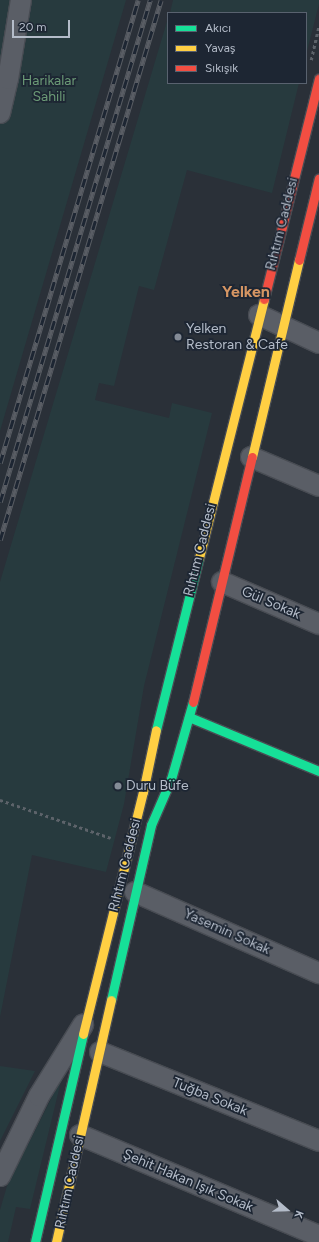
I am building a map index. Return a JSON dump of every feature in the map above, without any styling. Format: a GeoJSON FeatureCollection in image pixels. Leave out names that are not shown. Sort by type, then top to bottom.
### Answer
{"type":"FeatureCollection","features":[{"type":"Feature","properties":{"kind":"main road","name":"Rıhtım Caddesi"},"geometry":{"type":"LineString","coordinates":[[35,1242],[86,1021],[143,792],[162,704],[319,80]]}},
{"type":"Feature","properties":{"kind":"main road","name":"Rıhtım Caddesi"},"geometry":{"type":"LineString","coordinates":[[56,1242],[151,825],[171,779],[189,717],[282,326],[319,178]]}},
{"type":"Feature","properties":{"kind":"main road"},"geometry":{"type":"LineString","coordinates":[[189,717],[319,770]]}},
{"type":"Feature","properties":{"kind":"street"},"geometry":{"type":"LineString","coordinates":[[0,113],[8,79],[21,0]]}},
{"type":"Feature","properties":{"kind":"street"},"geometry":{"type":"LineString","coordinates":[[259,315],[319,343]]}},
{"type":"Feature","properties":{"kind":"street"},"geometry":{"type":"LineString","coordinates":[[251,457],[319,486]]}},
{"type":"Feature","properties":{"kind":"street","name":"Gül Sokak"},"geometry":{"type":"LineString","coordinates":[[222,582],[319,624]]}},
{"type":"Feature","properties":{"kind":"street","name":"Yasemin Sokak"},"geometry":{"type":"LineString","coordinates":[[135,892],[319,973]]}},
{"type":"Feature","properties":{"kind":"street","name":"Rıhtım Caddesi"},"geometry":{"type":"LineString","coordinates":[[0,1176],[23,1126],[40,1096],[86,1021],[116,982]]}},
{"type":"Feature","properties":{"kind":"street","name":"Tuğba Sokak"},"geometry":{"type":"LineString","coordinates":[[100,1052],[319,1141]]}},
{"type":"Feature","properties":{"kind":"street","name":"Şehit Hakan Işık Sokak"},"geometry":{"type":"LineString","coordinates":[[80,1135],[319,1236]]}},
{"type":"Feature","properties":{"kind":"path"},"geometry":{"type":"LineString","coordinates":[[310,64],[319,26]]}},
{"type":"Feature","properties":{"kind":"path"},"geometry":{"type":"LineString","coordinates":[[0,800],[118,840]]}},
{"type":"Feature","properties":{"kind":"green space","name":"Harikalar Sahili"},"geometry":{"type":"Polygon","coordinates":[[[0,0],[126,0],[0,431],[0,0]]]}},
{"type":"Feature","properties":{"kind":"green space"},"geometry":{"type":"Polygon","coordinates":[[[173,0],[319,0],[307,51],[307,12],[170,12],[173,0]]]}},
{"type":"Feature","properties":{"kind":"green space"},"geometry":{"type":"Polygon","coordinates":[[[167,21],[167,84],[299,84],[272,193],[187,170],[154,290],[139,286],[114,386],[99,383],[95,400],[169,418],[172,403],[212,413],[144,686],[124,804],[106,872],[32,855],[0,1017],[0,582],[167,21]]]}},
{"type":"Feature","properties":{"kind":"green space"},"geometry":{"type":"Polygon","coordinates":[[[0,1066],[35,1071],[0,1141],[0,1066]]]}},
{"type":"Feature","properties":{"kind":"green space"},"geometry":{"type":"Polygon","coordinates":[[[62,1077],[30,1209],[16,1207],[8,1242],[0,1242],[0,1210],[7,1186],[62,1077]]]}},
{"type":"Feature","properties":{"kind":"railway"},"geometry":{"type":"LineString","coordinates":[[0,463],[138,0]]}},
{"type":"Feature","properties":{"kind":"railway"},"geometry":{"type":"LineString","coordinates":[[0,502],[150,0]]}},
{"type":"Feature","properties":{"kind":"railway"},"geometry":{"type":"LineString","coordinates":[[0,540],[161,0]]}},
{"type":"Feature","properties":{"kind":"traffic: fast"},"geometry":{"type":"LineString","coordinates":[[156,730],[199,558]]}},
{"type":"Feature","properties":{"kind":"traffic: fast"},"geometry":{"type":"LineString","coordinates":[[111,1000],[151,825],[171,779],[193,702]]}},
{"type":"Feature","properties":{"kind":"traffic: fast"},"geometry":{"type":"LineString","coordinates":[[189,717],[319,771]]}},
{"type":"Feature","properties":{"kind":"traffic: fast"},"geometry":{"type":"LineString","coordinates":[[35,1242],[83,1034]]}},
{"type":"Feature","properties":{"kind":"traffic: slow"},"geometry":{"type":"LineString","coordinates":[[252,457],[299,260]]}},
{"type":"Feature","properties":{"kind":"traffic: slow"},"geometry":{"type":"LineString","coordinates":[[199,558],[264,299]]}},
{"type":"Feature","properties":{"kind":"traffic: slow"},"geometry":{"type":"LineString","coordinates":[[83,1034],[143,792],[156,730]]}},
{"type":"Feature","properties":{"kind":"traffic: slow"},"geometry":{"type":"LineString","coordinates":[[56,1242],[111,1000]]}},
{"type":"Feature","properties":{"kind":"traffic: jam"},"geometry":{"type":"LineString","coordinates":[[264,299],[319,79]]}},
{"type":"Feature","properties":{"kind":"traffic: jam"},"geometry":{"type":"LineString","coordinates":[[299,260],[319,178]]}},
{"type":"Feature","properties":{"kind":"traffic: jam"},"geometry":{"type":"LineString","coordinates":[[193,702],[252,457]]}},
{"type":"Feature","properties":{"kind":"place","name":"Yelken Restoran & Cafe"},"geometry":{"type":"Point","coordinates":[178,337]}},
{"type":"Feature","properties":{"kind":"place","name":"Duru Büfe"},"geometry":{"type":"Point","coordinates":[118,786]}},
{"type":"Feature","properties":{"kind":"district","name":"Yelken"},"geometry":{"type":"Point","coordinates":[246,292]}}]}
